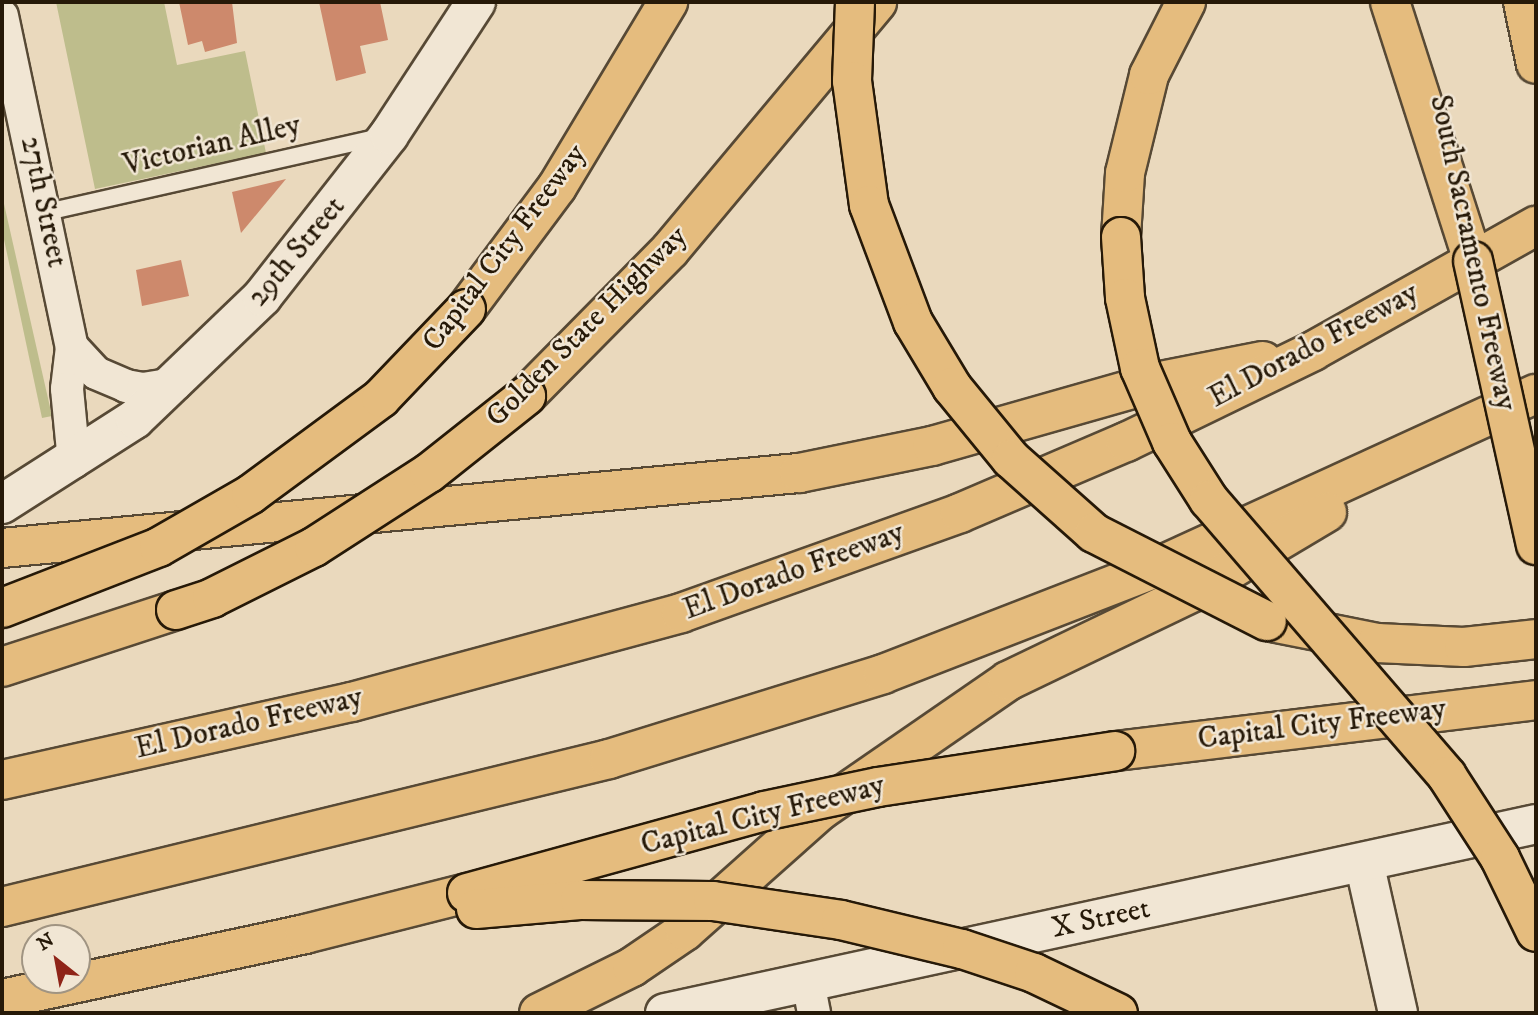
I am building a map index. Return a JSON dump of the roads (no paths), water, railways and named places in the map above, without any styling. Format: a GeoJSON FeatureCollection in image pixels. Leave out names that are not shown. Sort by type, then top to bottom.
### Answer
{"type":"FeatureCollection","features":[{"type":"Feature","properties":{"kind":"highway","name":"Capital City Freeway"},"geometry":{"type":"LineString","coordinates":[[2,608],[159,547],[251,494],[381,398],[466,309],[557,187],[668,2]]}},
{"type":"Feature","properties":{"kind":"highway"},"geometry":{"type":"LineString","coordinates":[[855,2],[852,81],[869,205],[903,300],[952,387],[1011,459],[1094,533],[1267,621],[1377,643],[1464,647],[1536,639]]}},
{"type":"Feature","properties":{"kind":"highway","name":"Golden State Highway"},"geometry":{"type":"LineString","coordinates":[[2,667],[212,598],[314,547],[429,473],[526,396],[670,250],[877,2]]}},
{"type":"Feature","properties":{"kind":"highway"},"geometry":{"type":"LineString","coordinates":[[1186,2],[1149,75],[1125,173],[1121,237],[1125,299],[1140,368],[1172,442],[1209,500],[1447,776],[1500,858],[1536,932]]}},
{"type":"Feature","properties":{"kind":"highway"},"geometry":{"type":"LineString","coordinates":[[1390,2],[1473,261]]}},
{"type":"Feature","properties":{"kind":"highway","name":"South Sacramento Freeway"},"geometry":{"type":"LineString","coordinates":[[1417,2],[1536,545]]}},
{"type":"Feature","properties":{"kind":"highway"},"geometry":{"type":"LineString","coordinates":[[1523,2],[1536,64]]}},
{"type":"Feature","properties":{"kind":"highway","name":"El Dorado Freeway"},"geometry":{"type":"LineString","coordinates":[[2,780],[352,702],[681,613],[960,513],[1126,442],[1313,351],[1536,226]]}},
{"type":"Feature","properties":{"kind":"highway"},"geometry":{"type":"LineString","coordinates":[[2,548],[799,473],[932,446],[1156,382],[1313,351]]}},
{"type":"Feature","properties":{"kind":"highway"},"geometry":{"type":"LineString","coordinates":[[2,907],[610,759],[883,674],[1151,570],[1468,428],[1536,394]]}},
{"type":"Feature","properties":{"kind":"highway"},"geometry":{"type":"LineString","coordinates":[[538,1013],[632,967],[685,930],[821,810],[1008,681],[1193,592],[1468,428]]}},
{"type":"Feature","properties":{"kind":"highway","name":"Capital City Freeway"},"geometry":{"type":"LineString","coordinates":[[2,999],[471,901],[764,811],[878,787],[1115,751],[1536,699]]}},
{"type":"Feature","properties":{"kind":"highway"},"geometry":{"type":"LineString","coordinates":[[471,901],[713,901],[841,920],[962,949],[1034,973],[1118,1013]]}},
{"type":"Feature","properties":{"kind":"main road","name":"29th Street"},"geometry":{"type":"LineString","coordinates":[[2,504],[74,462],[176,384],[262,297],[389,135],[476,2]]}},
{"type":"Feature","properties":{"kind":"main road","name":"X Street"},"geometry":{"type":"LineString","coordinates":[[665,1013],[811,998],[1364,862],[1536,824]]}},
{"type":"Feature","properties":{"kind":"main road"},"geometry":{"type":"LineString","coordinates":[[1364,862],[1398,1013]]}},
{"type":"Feature","properties":{"kind":"street","name":"27th Street"},"geometry":{"type":"LineString","coordinates":[[2,16],[47,212],[72,347],[67,389],[74,462]]}},
{"type":"Feature","properties":{"kind":"street"},"geometry":{"type":"LineString","coordinates":[[72,347],[96,373],[126,386],[143,389],[176,384]]}},
{"type":"Feature","properties":{"kind":"lane","name":"Victorian Alley"},"geometry":{"type":"LineString","coordinates":[[47,212],[389,135]]}}]}
